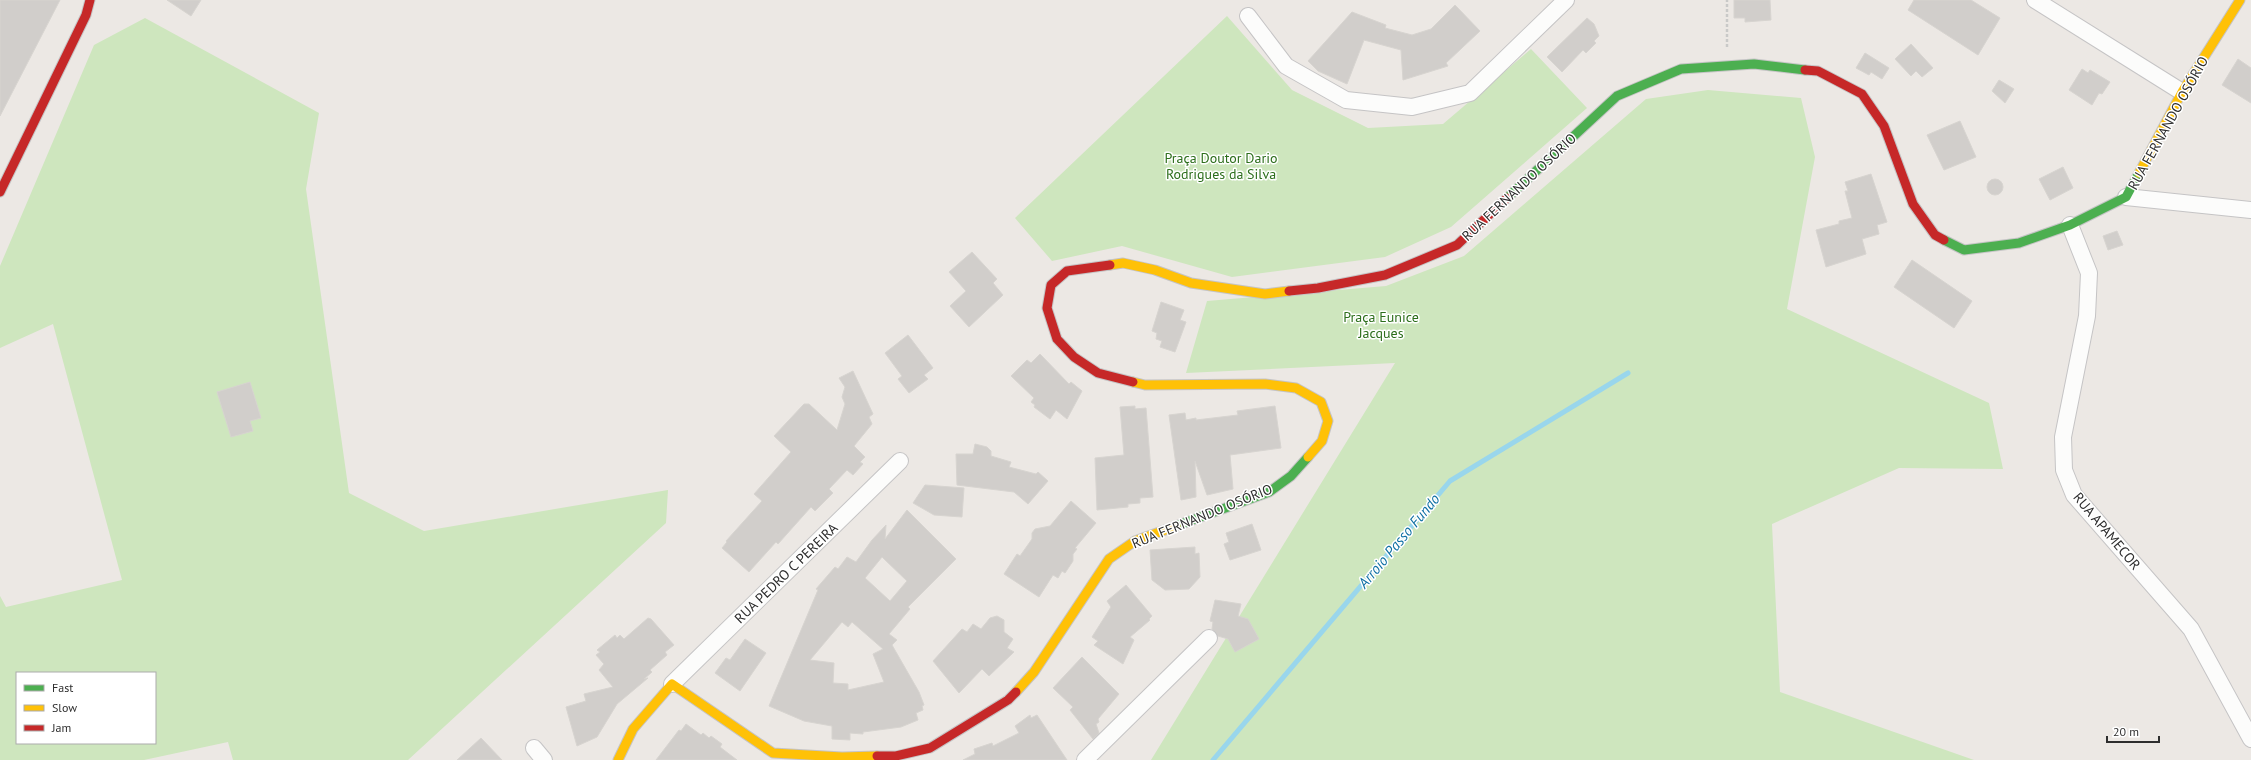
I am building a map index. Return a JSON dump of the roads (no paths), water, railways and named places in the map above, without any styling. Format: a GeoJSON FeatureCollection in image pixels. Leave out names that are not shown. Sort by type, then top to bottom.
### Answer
{"type":"FeatureCollection","features":[{"type":"Feature","properties":{"kind":"street"},"geometry":{"type":"LineString","coordinates":[[0,192],[86,15],[90,0]]}},
{"type":"Feature","properties":{"kind":"street"},"geometry":{"type":"LineString","coordinates":[[1248,16],[1286,66],[1346,100],[1412,107],[1470,93],[1566,0]]}},
{"type":"Feature","properties":{"kind":"street"},"geometry":{"type":"LineString","coordinates":[[2035,0],[2182,92]]}},
{"type":"Feature","properties":{"kind":"street","name":"RUA FERNANDO OSÓRIO"},"geometry":{"type":"LineString","coordinates":[[672,684],[778,757],[896,756],[930,748],[1008,700],[1034,672],[1109,559],[1135,541],[1269,492],[1291,476],[1322,440],[1328,421],[1321,402],[1296,388],[1265,384],[1145,385],[1098,373],[1074,357],[1057,339],[1047,308],[1052,285],[1067,271],[1123,263],[1156,270],[1191,283],[1265,294],[1318,288],[1385,275],[1457,245],[1617,96],[1681,69],[1754,64],[1818,71],[1862,94],[1884,126],[1913,204],[1935,235],[1964,250],[2019,243],[2070,225],[2126,197],[2182,92],[2240,0]]}},
{"type":"Feature","properties":{"kind":"street"},"geometry":{"type":"LineString","coordinates":[[2126,197],[2251,210]]}},
{"type":"Feature","properties":{"kind":"street","name":"RUA APAMECOR"},"geometry":{"type":"LineString","coordinates":[[2070,225],[2089,273],[2087,316],[2063,437],[2064,470],[2074,495],[2191,629],[2251,739]]}},
{"type":"Feature","properties":{"kind":"street","name":"RUA PEDRO C PEREIRA"},"geometry":{"type":"LineString","coordinates":[[672,684],[900,461]]}},
{"type":"Feature","properties":{"kind":"street"},"geometry":{"type":"LineString","coordinates":[[1085,760],[1209,638]]}},
{"type":"Feature","properties":{"kind":"street"},"geometry":{"type":"LineString","coordinates":[[618,760],[620,751],[639,722],[672,684]]}},
{"type":"Feature","properties":{"kind":"waterway","name":"Arroio Passo Fundo"},"geometry":{"type":"LineString","coordinates":[[1213,760],[1450,481],[1628,373]]}},
{"type":"Feature","properties":{"kind":"park label","name":"Praça Doutor Dario Rodrigues da Silva"},"geometry":{"type":"Point","coordinates":[1221,166]}},
{"type":"Feature","properties":{"kind":"park label","name":"Praça Eunice Jacques"},"geometry":{"type":"Point","coordinates":[1381,326]}}]}
